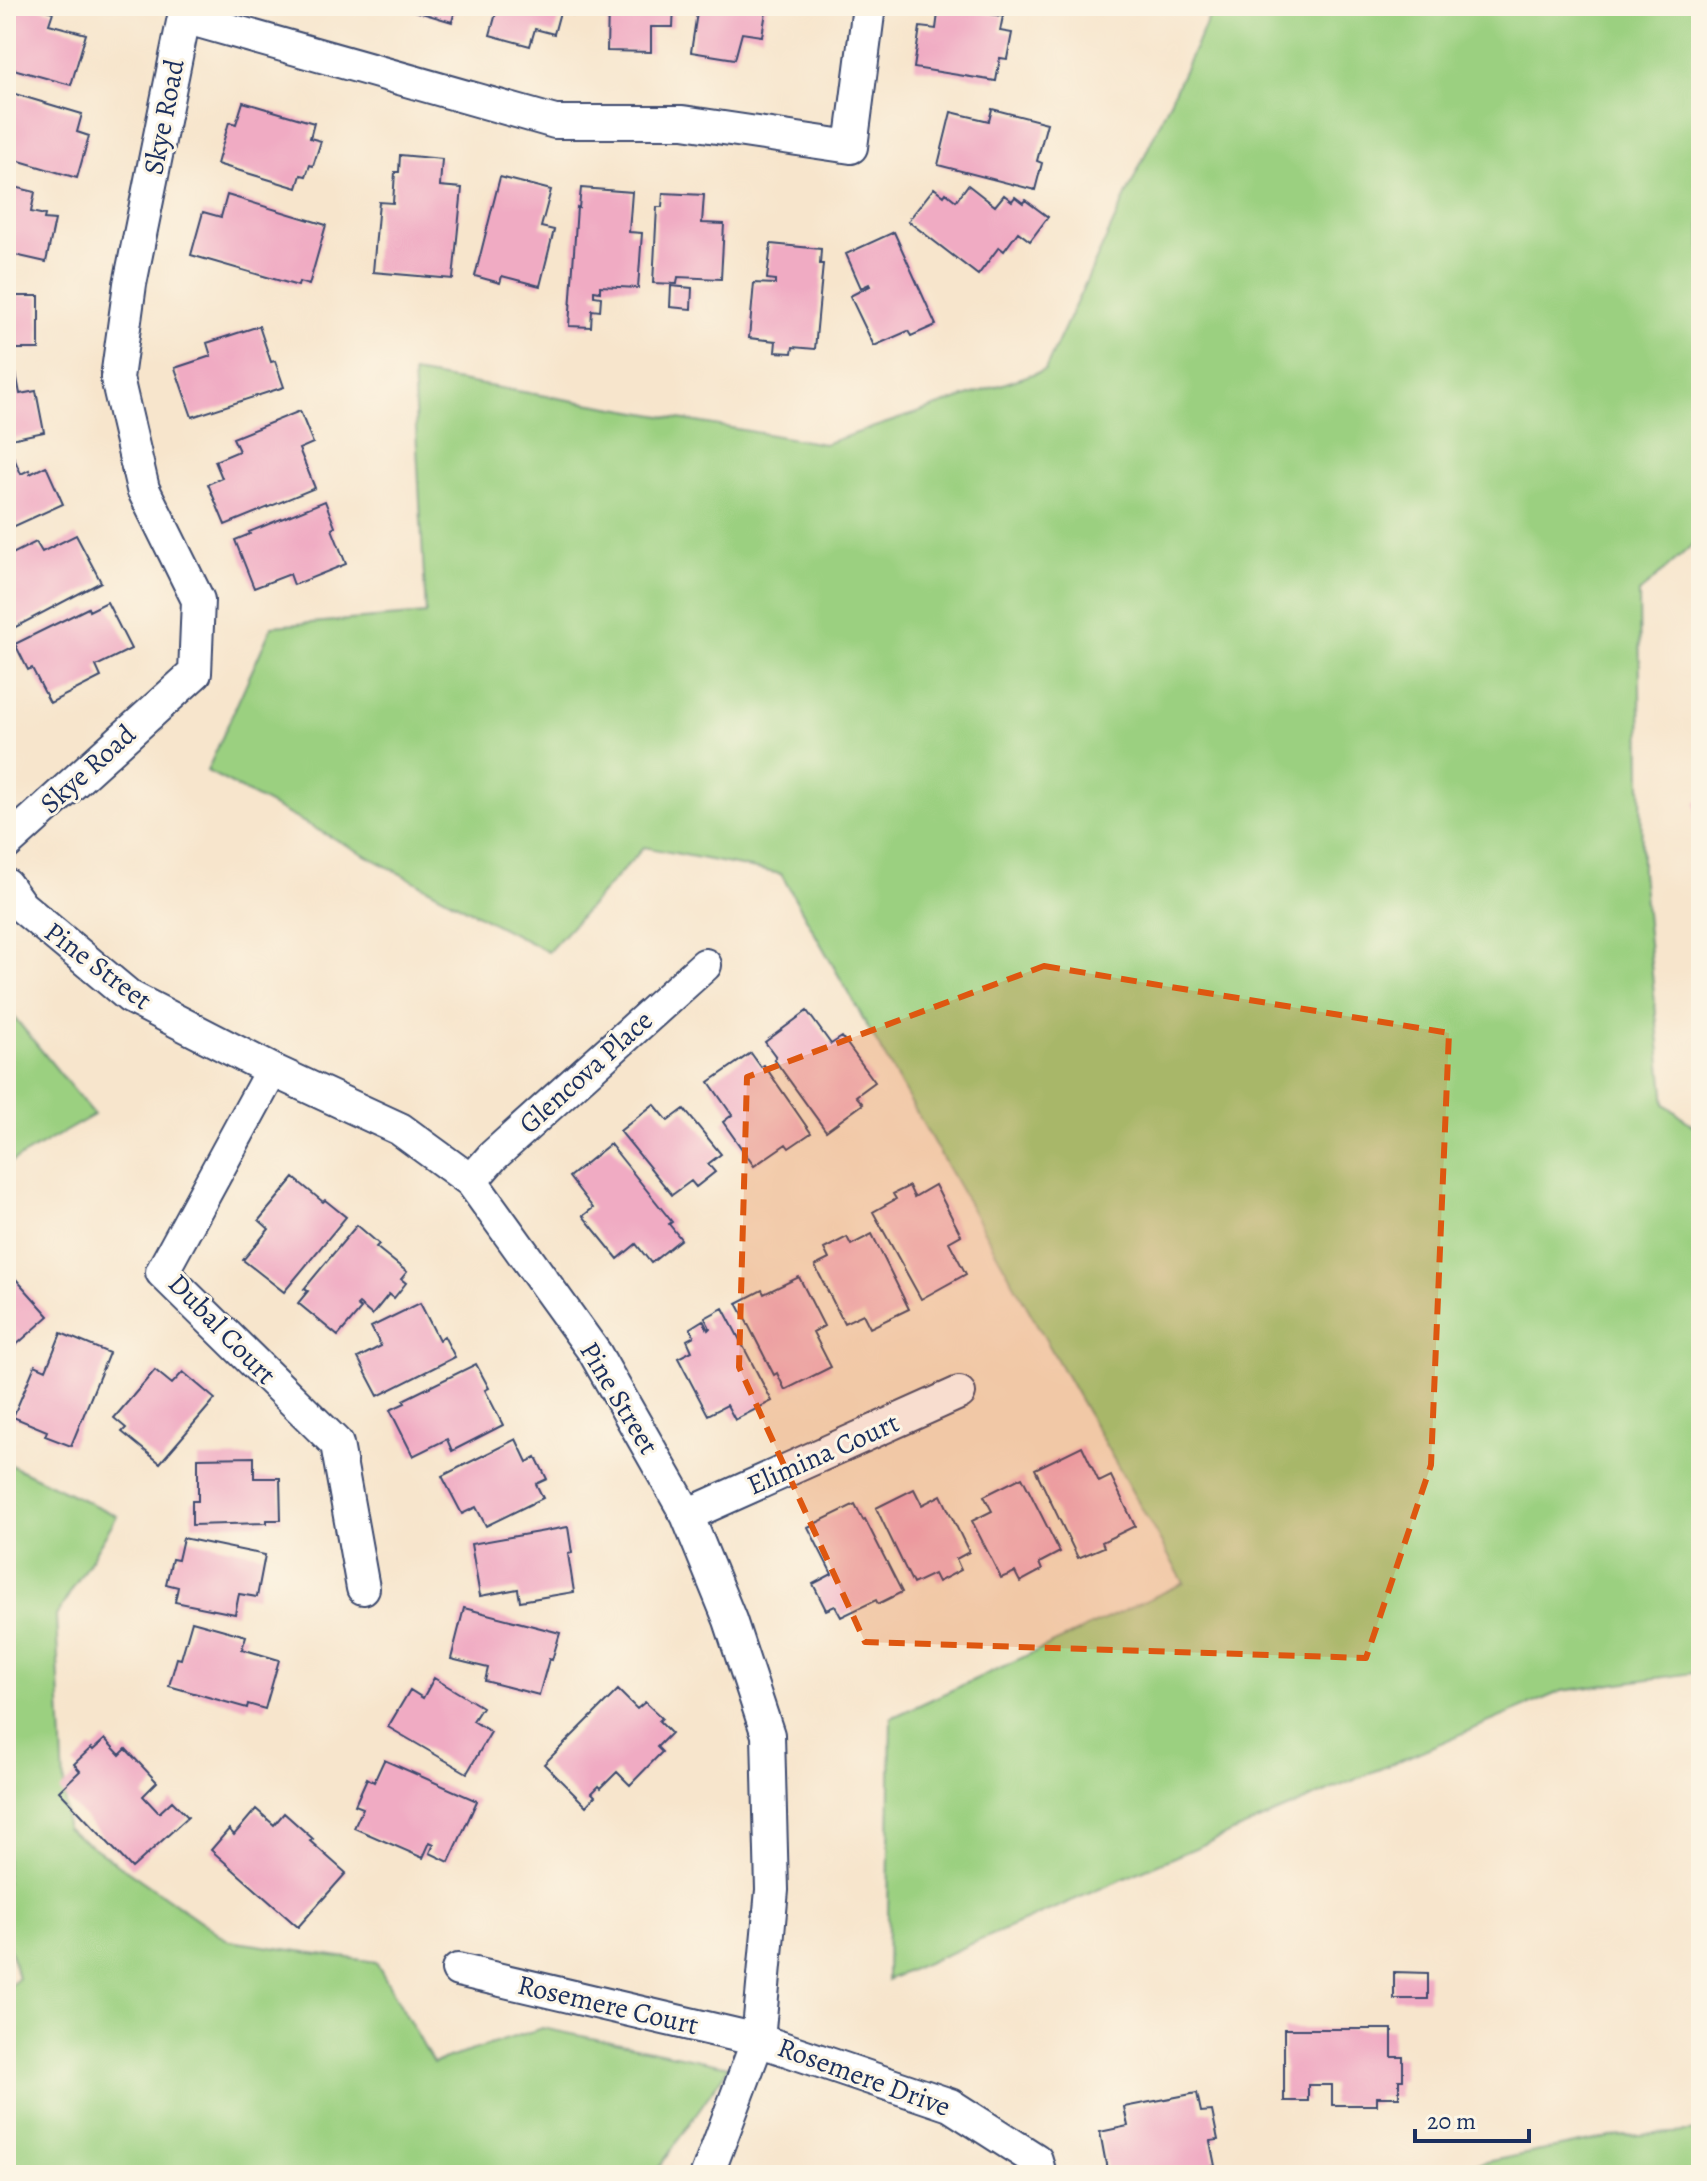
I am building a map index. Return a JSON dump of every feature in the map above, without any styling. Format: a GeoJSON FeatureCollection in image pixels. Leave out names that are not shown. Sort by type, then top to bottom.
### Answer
{"type":"FeatureCollection","features":[{"type":"Feature","properties":{"kind":"street","name":"Skye Road"},"geometry":{"type":"LineString","coordinates":[[6,844],[195,673],[198,600],[143,489],[117,378],[130,284],[184,17],[555,122],[683,122],[851,147],[869,6]]}},
{"type":"Feature","properties":{"kind":"street","name":"Pine Street"},"geometry":{"type":"LineString","coordinates":[[6,885],[21,906],[130,997],[272,1070],[400,1129],[471,1181],[595,1353],[687,1515],[730,1620],[768,1735],[772,1890],[758,2040],[707,2175]]}},
{"type":"Feature","properties":{"kind":"street","name":"Glencova Place"},"geometry":{"type":"LineString","coordinates":[[471,1181],[493,1156],[705,965]]}},
{"type":"Feature","properties":{"kind":"street","name":"Dubal Court"},"geometry":{"type":"LineString","coordinates":[[272,1070],[162,1272],[337,1444],[363,1588]]}},
{"type":"Feature","properties":{"kind":"street","name":"Elimina Court"},"geometry":{"type":"LineString","coordinates":[[687,1515],[959,1393]]}},
{"type":"Feature","properties":{"kind":"street","name":"Rosemere Court"},"geometry":{"type":"LineString","coordinates":[[458,1970],[758,2040]]}},
{"type":"Feature","properties":{"kind":"street","name":"Rosemere Drive"},"geometry":{"type":"LineString","coordinates":[[758,2040],[950,2105],[1036,2160],[1040,2175]]}},
{"type":"Feature","properties":{"kind":"highlighted area"},"geometry":{"type":"Polygon","coordinates":[[[1044,966],[1449,1033],[1431,1465],[1366,1658],[865,1642],[739,1367],[747,1077],[1044,966]]]}},
{"type":"Feature","properties":{"kind":"green space"},"geometry":{"type":"Polygon","coordinates":[[[1211,6],[1701,6],[1701,537],[1639,593],[1642,873],[1665,1104],[1701,1132],[1701,1672],[1562,1691],[887,1980],[891,1718],[1184,1583],[781,874],[644,847],[548,952],[207,771],[272,626],[426,614],[413,373],[824,444],[1045,370],[1210,15],[1211,6]]]}},
{"type":"Feature","properties":{"kind":"green space"},"geometry":{"type":"Polygon","coordinates":[[[6,1007],[94,1115],[6,1165],[6,1007]]]}},
{"type":"Feature","properties":{"kind":"green space"},"geometry":{"type":"Polygon","coordinates":[[[6,1463],[117,1516],[56,1616],[66,1828],[229,1941],[376,1962],[433,2063],[542,2028],[729,2066],[654,2175],[6,2175],[6,1989],[18,1978],[6,1935],[6,1463]]]}},
{"type":"Feature","properties":{"kind":"green space"},"geometry":{"type":"Polygon","coordinates":[[[1701,2131],[1701,2175],[1421,2175],[1610,2137],[1701,2131]]]}},
{"type":"Feature","properties":{"kind":"building"},"geometry":{"type":"Polygon","coordinates":[[[6,6],[33,6],[53,12],[49,24],[86,34],[71,85],[6,67],[6,6]]]}},
{"type":"Feature","properties":{"kind":"building"},"geometry":{"type":"Polygon","coordinates":[[[398,6],[456,6],[452,22],[398,6]]]}},
{"type":"Feature","properties":{"kind":"building"},"geometry":{"type":"Polygon","coordinates":[[[498,6],[575,6],[572,15],[560,12],[554,34],[535,29],[530,46],[490,35],[498,6]]]}},
{"type":"Feature","properties":{"kind":"building"},"geometry":{"type":"Polygon","coordinates":[[[608,6],[674,6],[673,27],[651,27],[651,52],[607,51],[608,6]]]}},
{"type":"Feature","properties":{"kind":"building"},"geometry":{"type":"Polygon","coordinates":[[[698,6],[767,6],[762,36],[742,33],[735,59],[691,52],[698,6]]]}},
{"type":"Feature","properties":{"kind":"building"},"geometry":{"type":"Polygon","coordinates":[[[939,6],[1003,16],[1000,31],[1012,33],[1007,59],[1000,58],[996,81],[914,68],[920,27],[936,29],[939,6]]]}},
{"type":"Feature","properties":{"kind":"building"},"geometry":{"type":"Polygon","coordinates":[[[15,94],[82,114],[77,132],[89,136],[77,178],[6,157],[6,106],[11,108],[15,94]]]}},
{"type":"Feature","properties":{"kind":"building"},"geometry":{"type":"Polygon","coordinates":[[[243,102],[314,123],[310,138],[321,141],[313,166],[310,165],[306,176],[301,175],[297,188],[217,164],[229,122],[236,124],[243,102]]]}},
{"type":"Feature","properties":{"kind":"building"},"geometry":{"type":"Polygon","coordinates":[[[992,109],[1047,123],[1037,161],[1042,163],[1035,190],[938,165],[951,112],[989,121],[992,109]]]}},
{"type":"Feature","properties":{"kind":"building"},"geometry":{"type":"Polygon","coordinates":[[[400,155],[442,159],[440,186],[462,188],[453,279],[373,272],[379,202],[393,203],[395,172],[399,172],[400,155]]]}},
{"type":"Feature","properties":{"kind":"building"},"geometry":{"type":"Polygon","coordinates":[[[500,177],[551,190],[541,227],[554,230],[540,286],[502,276],[500,283],[475,276],[500,177]]]}},
{"type":"Feature","properties":{"kind":"building"},"geometry":{"type":"Polygon","coordinates":[[[6,185],[35,192],[31,212],[45,215],[44,219],[55,220],[46,262],[6,253],[6,185]]]}},
{"type":"Feature","properties":{"kind":"building"},"geometry":{"type":"Polygon","coordinates":[[[968,185],[995,206],[1004,195],[1012,201],[1015,197],[1023,203],[1025,200],[1048,217],[1030,241],[1018,232],[1004,251],[999,247],[978,275],[908,221],[934,188],[956,201],[968,185]]]}},
{"type":"Feature","properties":{"kind":"building"},"geometry":{"type":"Polygon","coordinates":[[[581,188],[632,192],[629,232],[642,233],[638,288],[600,286],[600,292],[594,291],[594,296],[601,297],[600,311],[592,310],[591,327],[569,326],[581,188]]]}},
{"type":"Feature","properties":{"kind":"building"},"geometry":{"type":"Polygon","coordinates":[[[663,193],[704,195],[702,223],[724,224],[721,279],[678,277],[677,284],[653,283],[657,207],[662,207],[663,193]]]}},
{"type":"Feature","properties":{"kind":"building"},"geometry":{"type":"Polygon","coordinates":[[[227,195],[326,225],[309,285],[299,282],[298,286],[191,255],[203,212],[221,217],[227,195]]]}},
{"type":"Feature","properties":{"kind":"building"},"geometry":{"type":"Polygon","coordinates":[[[894,232],[936,325],[911,336],[908,331],[874,346],[850,296],[870,286],[861,288],[846,254],[894,232]]]}},
{"type":"Feature","properties":{"kind":"building"},"geometry":{"type":"Polygon","coordinates":[[[771,244],[821,249],[820,264],[823,264],[815,349],[793,347],[792,353],[775,352],[776,341],[749,338],[754,283],[775,284],[775,280],[767,279],[771,244]]]}},
{"type":"Feature","properties":{"kind":"building"},"geometry":{"type":"Polygon","coordinates":[[[671,286],[692,288],[691,309],[670,307],[671,286]]]}},
{"type":"Feature","properties":{"kind":"building"},"geometry":{"type":"Polygon","coordinates":[[[6,296],[39,296],[39,349],[6,349],[6,296]]]}},
{"type":"Feature","properties":{"kind":"building"},"geometry":{"type":"Polygon","coordinates":[[[259,326],[271,362],[275,361],[284,387],[192,417],[175,368],[211,356],[207,343],[259,326]]]}},
{"type":"Feature","properties":{"kind":"building"},"geometry":{"type":"Polygon","coordinates":[[[16,373],[20,394],[36,391],[44,432],[6,440],[6,375],[16,373]]]}},
{"type":"Feature","properties":{"kind":"building"},"geometry":{"type":"Polygon","coordinates":[[[300,411],[313,443],[299,449],[315,488],[225,525],[208,484],[222,478],[215,461],[239,451],[233,438],[300,411]]]}},
{"type":"Feature","properties":{"kind":"building"},"geometry":{"type":"Polygon","coordinates":[[[13,456],[21,474],[29,470],[30,474],[46,466],[63,504],[6,530],[6,459],[13,456]]]}},
{"type":"Feature","properties":{"kind":"building"},"geometry":{"type":"Polygon","coordinates":[[[325,501],[346,564],[294,585],[290,574],[254,588],[235,540],[325,501]]]}},
{"type":"Feature","properties":{"kind":"building"},"geometry":{"type":"Polygon","coordinates":[[[76,535],[101,582],[10,630],[6,622],[6,557],[36,542],[42,552],[76,535]]]}},
{"type":"Feature","properties":{"kind":"building"},"geometry":{"type":"Polygon","coordinates":[[[107,602],[131,649],[96,666],[101,677],[50,703],[15,644],[88,608],[89,611],[107,602]]]}},
{"type":"Feature","properties":{"kind":"building"},"geometry":{"type":"Polygon","coordinates":[[[1695,801],[1701,801],[1701,822],[1696,822],[1695,801]]]}},
{"type":"Feature","properties":{"kind":"building"},"geometry":{"type":"Polygon","coordinates":[[[807,1011],[831,1044],[842,1037],[875,1082],[856,1096],[863,1104],[826,1131],[765,1042],[807,1011]]]}},
{"type":"Feature","properties":{"kind":"building"},"geometry":{"type":"Polygon","coordinates":[[[751,1053],[761,1067],[764,1065],[811,1133],[789,1148],[786,1144],[754,1166],[723,1122],[732,1115],[709,1082],[751,1053]]]}},
{"type":"Feature","properties":{"kind":"building"},"geometry":{"type":"Polygon","coordinates":[[[654,1104],[668,1121],[684,1109],[721,1154],[708,1164],[715,1172],[696,1187],[691,1181],[672,1195],[620,1131],[654,1104]]]}},
{"type":"Feature","properties":{"kind":"building"},"geometry":{"type":"Polygon","coordinates":[[[610,1144],[672,1222],[669,1224],[681,1239],[651,1263],[636,1244],[618,1259],[583,1216],[593,1208],[569,1177],[610,1144]]]}},
{"type":"Feature","properties":{"kind":"building"},"geometry":{"type":"Polygon","coordinates":[[[294,1178],[346,1217],[284,1292],[243,1260],[269,1229],[259,1220],[294,1178]]]}},
{"type":"Feature","properties":{"kind":"building"},"geometry":{"type":"Polygon","coordinates":[[[935,1185],[961,1235],[949,1242],[966,1274],[921,1299],[873,1212],[896,1199],[893,1194],[909,1186],[914,1197],[935,1185]]]}},
{"type":"Feature","properties":{"kind":"building"},"geometry":{"type":"Polygon","coordinates":[[[357,1225],[379,1244],[376,1247],[407,1272],[401,1279],[406,1283],[394,1298],[389,1294],[372,1315],[359,1304],[357,1306],[361,1309],[338,1336],[298,1303],[308,1291],[304,1289],[357,1225]]]}},
{"type":"Feature","properties":{"kind":"building"},"geometry":{"type":"Polygon","coordinates":[[[872,1234],[909,1309],[870,1328],[863,1314],[844,1323],[815,1266],[829,1259],[824,1249],[847,1237],[851,1245],[872,1234]]]}},
{"type":"Feature","properties":{"kind":"building"},"geometry":{"type":"Polygon","coordinates":[[[14,1277],[49,1316],[6,1354],[6,1285],[14,1277]]]}},
{"type":"Feature","properties":{"kind":"building"},"geometry":{"type":"Polygon","coordinates":[[[799,1277],[824,1326],[813,1332],[831,1367],[785,1390],[737,1303],[799,1277]]]}},
{"type":"Feature","properties":{"kind":"building"},"geometry":{"type":"Polygon","coordinates":[[[420,1303],[439,1340],[444,1336],[455,1357],[378,1396],[358,1358],[381,1346],[371,1327],[420,1303]]]}},
{"type":"Feature","properties":{"kind":"building"},"geometry":{"type":"Polygon","coordinates":[[[723,1308],[772,1401],[735,1420],[727,1405],[708,1415],[678,1358],[692,1351],[687,1340],[694,1336],[690,1328],[703,1320],[708,1330],[710,1328],[705,1318],[723,1308]]]}},
{"type":"Feature","properties":{"kind":"building"},"geometry":{"type":"Polygon","coordinates":[[[61,1333],[109,1353],[71,1446],[45,1436],[47,1431],[13,1417],[35,1365],[46,1370],[61,1333]]]}},
{"type":"Feature","properties":{"kind":"building"},"geometry":{"type":"Polygon","coordinates":[[[476,1364],[503,1425],[452,1451],[447,1439],[413,1456],[390,1410],[405,1403],[403,1400],[476,1364]]]}},
{"type":"Feature","properties":{"kind":"building"},"geometry":{"type":"Polygon","coordinates":[[[155,1370],[172,1384],[183,1372],[215,1399],[160,1463],[122,1432],[126,1428],[114,1418],[155,1370]]]}},
{"type":"Feature","properties":{"kind":"building"},"geometry":{"type":"Polygon","coordinates":[[[516,1439],[527,1462],[536,1457],[547,1479],[536,1484],[543,1498],[486,1526],[476,1507],[462,1514],[442,1476],[516,1439]]]}},
{"type":"Feature","properties":{"kind":"building"},"geometry":{"type":"Polygon","coordinates":[[[1082,1446],[1099,1482],[1111,1476],[1135,1526],[1102,1542],[1104,1547],[1078,1558],[1035,1469],[1082,1446]]]}},
{"type":"Feature","properties":{"kind":"building"},"geometry":{"type":"Polygon","coordinates":[[[254,1457],[254,1478],[280,1478],[281,1520],[192,1525],[192,1501],[198,1501],[198,1458],[254,1457]]]}},
{"type":"Feature","properties":{"kind":"building"},"geometry":{"type":"Polygon","coordinates":[[[1022,1477],[1060,1552],[1039,1563],[1042,1570],[1020,1582],[1015,1572],[1001,1578],[972,1521],[992,1511],[984,1496],[1022,1477]]]}},
{"type":"Feature","properties":{"kind":"building"},"geometry":{"type":"Polygon","coordinates":[[[914,1489],[922,1505],[941,1495],[969,1552],[956,1559],[961,1570],[938,1582],[934,1574],[913,1584],[876,1508],[914,1489]]]}},
{"type":"Feature","properties":{"kind":"building"},"geometry":{"type":"Polygon","coordinates":[[[855,1504],[902,1592],[878,1604],[876,1600],[841,1617],[835,1606],[826,1610],[813,1584],[832,1574],[808,1527],[855,1504]]]}},
{"type":"Feature","properties":{"kind":"building"},"geometry":{"type":"Polygon","coordinates":[[[568,1527],[572,1553],[568,1554],[574,1592],[520,1601],[518,1589],[480,1596],[471,1544],[568,1527]]]}},
{"type":"Feature","properties":{"kind":"building"},"geometry":{"type":"Polygon","coordinates":[[[183,1538],[265,1555],[257,1597],[239,1594],[235,1614],[175,1602],[178,1587],[166,1584],[172,1559],[178,1560],[183,1538]]]}},
{"type":"Feature","properties":{"kind":"building"},"geometry":{"type":"Polygon","coordinates":[[[464,1608],[560,1633],[539,1695],[485,1681],[488,1668],[451,1659],[464,1608]]]}},
{"type":"Feature","properties":{"kind":"building"},"geometry":{"type":"Polygon","coordinates":[[[192,1621],[246,1636],[242,1649],[279,1660],[265,1709],[248,1704],[247,1708],[169,1686],[192,1621]]]}},
{"type":"Feature","properties":{"kind":"building"},"geometry":{"type":"Polygon","coordinates":[[[434,1678],[482,1707],[473,1721],[491,1732],[467,1773],[388,1727],[410,1690],[423,1698],[434,1678]]]}},
{"type":"Feature","properties":{"kind":"building"},"geometry":{"type":"Polygon","coordinates":[[[618,1690],[637,1709],[645,1702],[662,1718],[659,1721],[671,1733],[657,1747],[662,1752],[630,1785],[617,1772],[592,1793],[595,1796],[586,1806],[544,1764],[618,1690]]]}},
{"type":"Feature","properties":{"kind":"building"},"geometry":{"type":"Polygon","coordinates":[[[105,1739],[120,1755],[126,1749],[157,1782],[143,1796],[159,1813],[172,1801],[188,1817],[132,1868],[59,1791],[80,1771],[74,1764],[105,1739]]]}},
{"type":"Feature","properties":{"kind":"building"},"geometry":{"type":"Polygon","coordinates":[[[384,1760],[477,1801],[449,1862],[430,1853],[434,1844],[430,1842],[423,1858],[354,1828],[363,1808],[355,1805],[367,1778],[374,1782],[384,1760]]]}},
{"type":"Feature","properties":{"kind":"building"},"geometry":{"type":"Polygon","coordinates":[[[256,1809],[274,1825],[284,1813],[346,1873],[298,1927],[211,1850],[229,1829],[234,1835],[256,1809]]]}},
{"type":"Feature","properties":{"kind":"building"},"geometry":{"type":"Polygon","coordinates":[[[1394,1972],[1428,1973],[1428,1999],[1394,1999],[1394,1972]]]}},
{"type":"Feature","properties":{"kind":"building"},"geometry":{"type":"Polygon","coordinates":[[[1284,2029],[1392,2029],[1392,2057],[1403,2057],[1399,2097],[1377,2097],[1377,2105],[1332,2105],[1332,2085],[1308,2085],[1308,2101],[1284,2101],[1284,2029]]]}},
{"type":"Feature","properties":{"kind":"building"},"geometry":{"type":"Polygon","coordinates":[[[1197,2093],[1201,2112],[1212,2111],[1218,2140],[1210,2141],[1215,2166],[1170,2175],[1108,2175],[1100,2132],[1128,2126],[1124,2107],[1197,2093]]]}}]}
